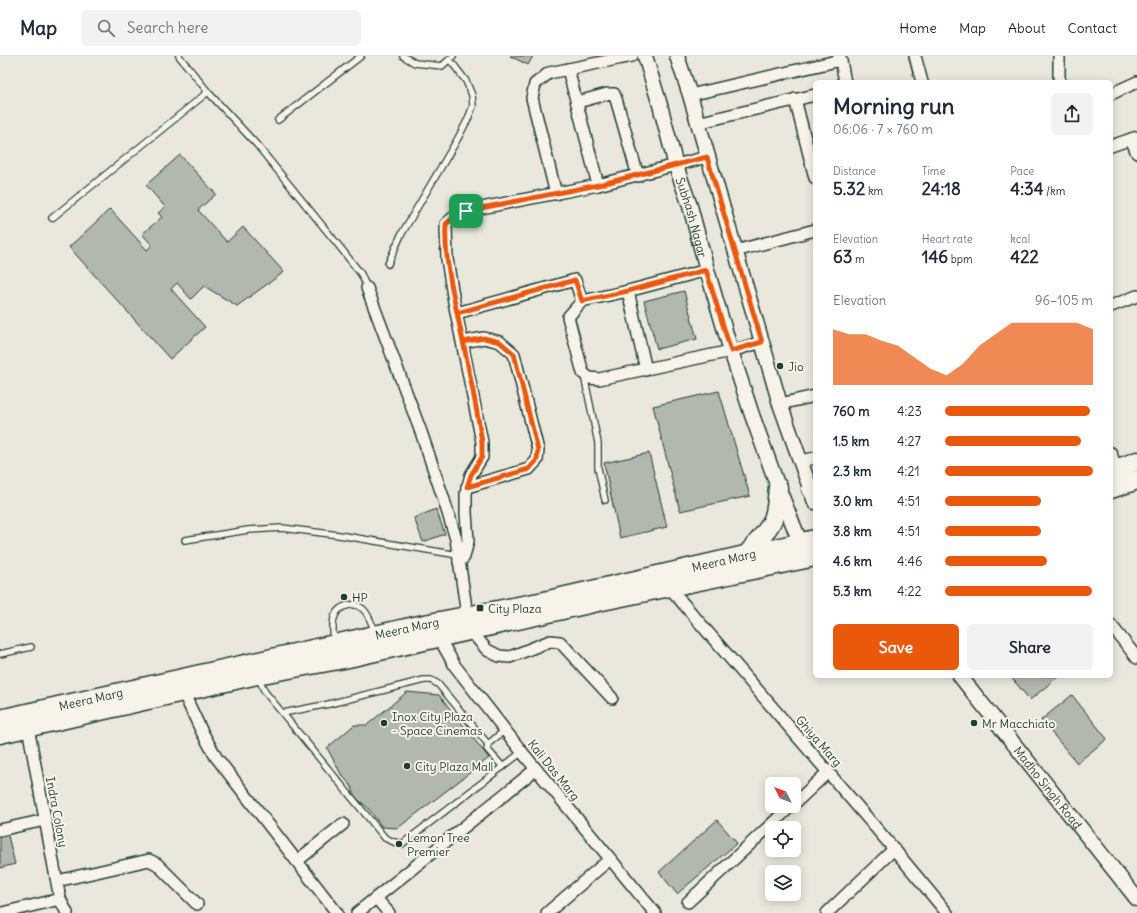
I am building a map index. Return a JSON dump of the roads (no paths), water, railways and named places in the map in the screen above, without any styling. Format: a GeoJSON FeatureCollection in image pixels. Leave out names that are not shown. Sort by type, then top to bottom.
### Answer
{"type":"FeatureCollection","features":[{"type":"Feature","properties":{"kind":"main road"},"geometry":{"type":"LineString","coordinates":[[1113,464],[1137,460]]}},
{"type":"Feature","properties":{"kind":"main road"},"geometry":{"type":"LineString","coordinates":[[1113,488],[1137,480]]}},
{"type":"Feature","properties":{"kind":"main road"},"geometry":{"type":"LineString","coordinates":[[746,555],[773,520],[776,510],[778,487]]}},
{"type":"Feature","properties":{"kind":"main road","name":"Meera Marg"},"geometry":{"type":"LineString","coordinates":[[0,719],[27,721],[183,692],[257,675],[344,659],[438,630],[544,601],[808,540]]}},
{"type":"Feature","properties":{"kind":"main road","name":"Meera Marg"},"geometry":{"type":"LineString","coordinates":[[468,623],[669,588],[809,558]]}},
{"type":"Feature","properties":{"kind":"main road","name":"Meera Marg"},"geometry":{"type":"LineString","coordinates":[[0,734],[27,721],[334,644],[377,635],[438,630]]}},
{"type":"Feature","properties":{"kind":"street"},"geometry":{"type":"LineString","coordinates":[[556,194],[532,98],[535,84],[549,74],[632,56]]}},
{"type":"Feature","properties":{"kind":"street","name":"Subhash Nagar"},"geometry":{"type":"LineString","coordinates":[[645,56],[676,166],[690,206],[706,270],[731,351],[778,487],[808,540],[809,558]]}},
{"type":"Feature","properties":{"kind":"street"},"geometry":{"type":"LineString","coordinates":[[677,56],[690,95],[780,404],[813,491]]}},
{"type":"Feature","properties":{"kind":"street"},"geometry":{"type":"LineString","coordinates":[[915,56],[921,80]]}},
{"type":"Feature","properties":{"kind":"street"},"geometry":{"type":"LineString","coordinates":[[1059,56],[1059,80]]}},
{"type":"Feature","properties":{"kind":"street"},"geometry":{"type":"LineString","coordinates":[[690,95],[840,58],[845,80]]}},
{"type":"Feature","properties":{"kind":"street"},"geometry":{"type":"LineString","coordinates":[[568,69],[578,102],[598,185]]}},
{"type":"Feature","properties":{"kind":"street"},"geometry":{"type":"LineString","coordinates":[[1113,93],[1137,82]]}},
{"type":"Feature","properties":{"kind":"street"},"geometry":{"type":"LineString","coordinates":[[578,102],[607,94],[614,94],[638,176]]}},
{"type":"Feature","properties":{"kind":"street"},"geometry":{"type":"LineString","coordinates":[[697,123],[813,95]]}},
{"type":"Feature","properties":{"kind":"street"},"geometry":{"type":"LineString","coordinates":[[795,99],[813,170]]}},
{"type":"Feature","properties":{"kind":"street"},"geometry":{"type":"LineString","coordinates":[[1113,145],[1134,138],[1137,153]]}},
{"type":"Feature","properties":{"kind":"street"},"geometry":{"type":"LineString","coordinates":[[459,558],[464,557],[468,541],[466,513],[467,487],[471,475],[482,457],[482,442],[454,302],[447,259],[446,224],[454,217],[466,211],[598,185],[638,176],[707,157]]}},
{"type":"Feature","properties":{"kind":"street"},"geometry":{"type":"LineString","coordinates":[[735,252],[813,231]]}},
{"type":"Feature","properties":{"kind":"street"},"geometry":{"type":"LineString","coordinates":[[706,270],[628,291],[582,301],[568,317],[583,373],[589,378],[599,379],[731,351],[762,342]]}},
{"type":"Feature","properties":{"kind":"street"},"geometry":{"type":"LineString","coordinates":[[457,313],[575,280],[582,301]]}},
{"type":"Feature","properties":{"kind":"street"},"geometry":{"type":"LineString","coordinates":[[368,288],[436,475],[456,539],[468,623],[487,650],[498,656],[510,657],[550,642],[560,642],[612,698]]}},
{"type":"Feature","properties":{"kind":"street"},"geometry":{"type":"LineString","coordinates":[[628,291],[646,370]]}},
{"type":"Feature","properties":{"kind":"street"},"geometry":{"type":"LineString","coordinates":[[1113,305],[1137,296]]}},
{"type":"Feature","properties":{"kind":"street"},"geometry":{"type":"LineString","coordinates":[[463,342],[484,338],[500,342],[514,354],[538,450],[537,460],[529,469],[467,487]]}},
{"type":"Feature","properties":{"kind":"street"},"geometry":{"type":"LineString","coordinates":[[780,404],[813,396]]}},
{"type":"Feature","properties":{"kind":"street"},"geometry":{"type":"LineString","coordinates":[[801,461],[813,458]]}},
{"type":"Feature","properties":{"kind":"street","name":"Ghiya Marg"},"geometry":{"type":"LineString","coordinates":[[669,588],[894,848],[947,913]]}},
{"type":"Feature","properties":{"kind":"street"},"geometry":{"type":"LineString","coordinates":[[1113,628],[1137,658]]}},
{"type":"Feature","properties":{"kind":"street","name":"Kali Das Marg"},"geometry":{"type":"LineString","coordinates":[[438,630],[455,666],[522,752],[655,913]]}},
{"type":"Feature","properties":{"kind":"street","name":"Madho Singh Road"},"geometry":{"type":"LineString","coordinates":[[962,678],[1137,899]]}},
{"type":"Feature","properties":{"kind":"street"},"geometry":{"type":"LineString","coordinates":[[183,692],[216,757],[337,913]]}},
{"type":"Feature","properties":{"kind":"street","name":"Indra Colony"},"geometry":{"type":"LineString","coordinates":[[27,721],[60,899],[68,913]]}},
{"type":"Feature","properties":{"kind":"street"},"geometry":{"type":"LineString","coordinates":[[356,913],[536,769]]}},
{"type":"Feature","properties":{"kind":"street"},"geometry":{"type":"LineString","coordinates":[[801,797],[828,772]]}},
{"type":"Feature","properties":{"kind":"street"},"geometry":{"type":"LineString","coordinates":[[688,902],[784,813]]}},
{"type":"Feature","properties":{"kind":"street"},"geometry":{"type":"LineString","coordinates":[[0,830],[45,820]]}},
{"type":"Feature","properties":{"kind":"street"},"geometry":{"type":"LineString","coordinates":[[297,861],[342,824]]}},
{"type":"Feature","properties":{"kind":"street"},"geometry":{"type":"LineString","coordinates":[[827,913],[894,848]]}},
{"type":"Feature","properties":{"kind":"street"},"geometry":{"type":"LineString","coordinates":[[547,913],[610,859]]}},
{"type":"Feature","properties":{"kind":"street"},"geometry":{"type":"LineString","coordinates":[[57,881],[149,860],[157,864],[197,904]]}},
{"type":"Feature","properties":{"kind":"street"},"geometry":{"type":"LineString","coordinates":[[376,898],[389,913]]}},
{"type":"Feature","properties":{"kind":"street"},"geometry":{"type":"LineString","coordinates":[[2,913],[60,899]]}},
{"type":"Feature","properties":{"kind":"lane"},"geometry":{"type":"LineString","coordinates":[[179,56],[208,92],[257,145],[320,222],[361,274],[368,288]]}},
{"type":"Feature","properties":{"kind":"lane"},"geometry":{"type":"LineString","coordinates":[[278,120],[361,56]]}},
{"type":"Feature","properties":{"kind":"lane"},"geometry":{"type":"LineString","coordinates":[[388,264],[401,235],[457,140],[473,106],[472,95],[466,81],[451,58],[442,66],[415,64],[403,56]]}},
{"type":"Feature","properties":{"kind":"lane"},"geometry":{"type":"LineString","coordinates":[[52,218],[208,92]]}},
{"type":"Feature","properties":{"kind":"lane"},"geometry":{"type":"LineString","coordinates":[[583,373],[598,443],[598,468],[605,500]]}},
{"type":"Feature","properties":{"kind":"lane"},"geometry":{"type":"LineString","coordinates":[[185,540],[248,530],[282,528],[339,535],[459,558]]}},
{"type":"Feature","properties":{"kind":"lane"},"geometry":{"type":"LineString","coordinates":[[334,644],[332,627],[334,617],[339,609],[347,605],[356,605],[364,610],[377,635]]}},
{"type":"Feature","properties":{"kind":"lane"},"geometry":{"type":"LineString","coordinates":[[0,654],[31,647]]}},
{"type":"Feature","properties":{"kind":"lane"},"geometry":{"type":"LineString","coordinates":[[257,675],[265,692],[385,838],[394,842],[402,844],[522,752]]}},
{"type":"Feature","properties":{"kind":"lane"},"geometry":{"type":"LineString","coordinates":[[283,713],[329,704],[424,680],[432,680],[438,684],[488,744]]}},
{"type":"Feature","properties":{"kind":"lane"},"geometry":{"type":"LineString","coordinates":[[503,767],[486,749],[488,744],[505,730]]}},
{"type":"Feature","properties":{"kind":"place","name":"Jio"},"geometry":{"type":"Point","coordinates":[780,366]}},
{"type":"Feature","properties":{"kind":"place","name":"HP"},"geometry":{"type":"Point","coordinates":[344,597]}},
{"type":"Feature","properties":{"kind":"place","name":"City Plaza"},"geometry":{"type":"Point","coordinates":[480,608]}},
{"type":"Feature","properties":{"kind":"place","name":"Inox City Plaza - Space Cinemas"},"geometry":{"type":"Point","coordinates":[384,723]}},
{"type":"Feature","properties":{"kind":"place","name":"Mr Macchiato"},"geometry":{"type":"Point","coordinates":[974,723]}},
{"type":"Feature","properties":{"kind":"place","name":"City Plaza Mall"},"geometry":{"type":"Point","coordinates":[407,766]}},
{"type":"Feature","properties":{"kind":"place","name":"Lemon Tree Premier"},"geometry":{"type":"Point","coordinates":[399,844]}}]}
